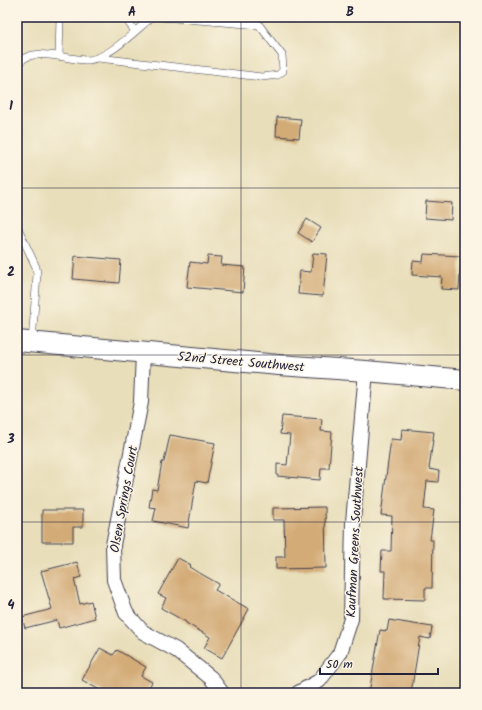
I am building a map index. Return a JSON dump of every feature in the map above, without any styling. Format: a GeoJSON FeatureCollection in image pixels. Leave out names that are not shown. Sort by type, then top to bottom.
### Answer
{"type":"FeatureCollection","features":[{"type":"Feature","properties":{"kind":"street","name":"52nd Street Southwest"},"geometry":{"type":"LineString","coordinates":[[24,342],[465,380]]}},
{"type":"Feature","properties":{"kind":"street","name":"Olsen Springs Court"},"geometry":{"type":"LineString","coordinates":[[143,353],[141,402],[113,545],[114,580],[126,613],[142,632],[176,650],[211,678],[222,693]]}},
{"type":"Feature","properties":{"kind":"street","name":"Kaufman Greens Southwest"},"geometry":{"type":"LineString","coordinates":[[298,693],[319,681],[340,653],[351,619],[353,522],[366,371]]}},
{"type":"Feature","properties":{"kind":"lane"},"geometry":{"type":"LineString","coordinates":[[59,56],[60,17]]}},
{"type":"Feature","properties":{"kind":"lane"},"geometry":{"type":"LineString","coordinates":[[124,17],[136,30]]}},
{"type":"Feature","properties":{"kind":"lane"},"geometry":{"type":"LineString","coordinates":[[98,58],[111,50],[152,17]]}},
{"type":"Feature","properties":{"kind":"lane"},"geometry":{"type":"LineString","coordinates":[[161,17],[259,25]]}},
{"type":"Feature","properties":{"kind":"lane"},"geometry":{"type":"LineString","coordinates":[[17,67],[21,60],[31,55],[38,54],[83,60],[98,58],[262,76],[278,75],[283,71],[282,55],[253,17]]}},
{"type":"Feature","properties":{"kind":"lane"},"geometry":{"type":"LineString","coordinates":[[17,226],[36,267],[37,274],[24,342]]}},
{"type":"Feature","properties":{"kind":"building"},"geometry":{"type":"Polygon","coordinates":[[[277,117],[301,119],[299,138],[276,136],[277,117]]]}},
{"type":"Feature","properties":{"kind":"building"},"geometry":{"type":"Polygon","coordinates":[[[426,201],[452,203],[451,220],[425,218],[426,201]]]}},
{"type":"Feature","properties":{"kind":"building"},"geometry":{"type":"Polygon","coordinates":[[[307,219],[321,228],[312,242],[298,233],[307,219]]]}},
{"type":"Feature","properties":{"kind":"building"},"geometry":{"type":"Polygon","coordinates":[[[313,253],[327,254],[323,296],[298,294],[300,271],[311,272],[313,253]]]}},
{"type":"Feature","properties":{"kind":"building"},"geometry":{"type":"Polygon","coordinates":[[[424,254],[461,256],[459,290],[441,289],[442,277],[412,275],[413,261],[423,262],[424,254]]]}},
{"type":"Feature","properties":{"kind":"building"},"geometry":{"type":"Polygon","coordinates":[[[75,256],[121,260],[119,283],[73,279],[75,256]]]}},
{"type":"Feature","properties":{"kind":"building"},"geometry":{"type":"Polygon","coordinates":[[[208,256],[222,257],[221,265],[245,267],[243,292],[187,287],[190,262],[207,264],[208,256]]]}},
{"type":"Feature","properties":{"kind":"building"},"geometry":{"type":"Polygon","coordinates":[[[282,416],[322,419],[321,431],[332,432],[329,468],[321,468],[320,480],[277,476],[277,464],[287,465],[290,435],[280,434],[282,416]]]}},
{"type":"Feature","properties":{"kind":"building"},"geometry":{"type":"Polygon","coordinates":[[[402,429],[434,432],[429,469],[439,471],[438,482],[427,481],[424,509],[434,510],[430,540],[433,540],[432,588],[425,588],[425,600],[384,599],[385,571],[381,571],[382,551],[391,551],[392,516],[381,515],[391,439],[401,440],[402,429]]]}},
{"type":"Feature","properties":{"kind":"building"},"geometry":{"type":"Polygon","coordinates":[[[170,435],[215,443],[207,483],[196,481],[188,528],[153,521],[156,508],[149,507],[152,489],[157,490],[162,462],[164,462],[170,435]]]}},
{"type":"Feature","properties":{"kind":"building"},"geometry":{"type":"Polygon","coordinates":[[[325,507],[326,568],[276,569],[276,557],[285,557],[284,520],[273,520],[273,508],[325,507]]]}},
{"type":"Feature","properties":{"kind":"building"},"geometry":{"type":"Polygon","coordinates":[[[42,510],[83,510],[83,527],[73,527],[73,542],[42,542],[42,510]]]}},
{"type":"Feature","properties":{"kind":"building"},"geometry":{"type":"Polygon","coordinates":[[[178,558],[191,565],[189,567],[219,584],[215,590],[249,609],[222,658],[204,648],[210,637],[161,608],[166,598],[158,594],[178,558]]]}},
{"type":"Feature","properties":{"kind":"building"},"geometry":{"type":"Polygon","coordinates":[[[77,562],[81,577],[74,579],[80,604],[91,601],[95,618],[59,628],[57,620],[25,628],[22,617],[52,609],[41,571],[77,562]]]}},
{"type":"Feature","properties":{"kind":"building"},"geometry":{"type":"Polygon","coordinates":[[[389,620],[432,627],[430,639],[420,637],[411,693],[369,693],[380,630],[387,631],[389,620]]]}},
{"type":"Feature","properties":{"kind":"building"},"geometry":{"type":"Polygon","coordinates":[[[100,648],[113,655],[117,650],[146,667],[141,676],[152,682],[146,693],[105,693],[82,680],[100,648]]]}}]}
